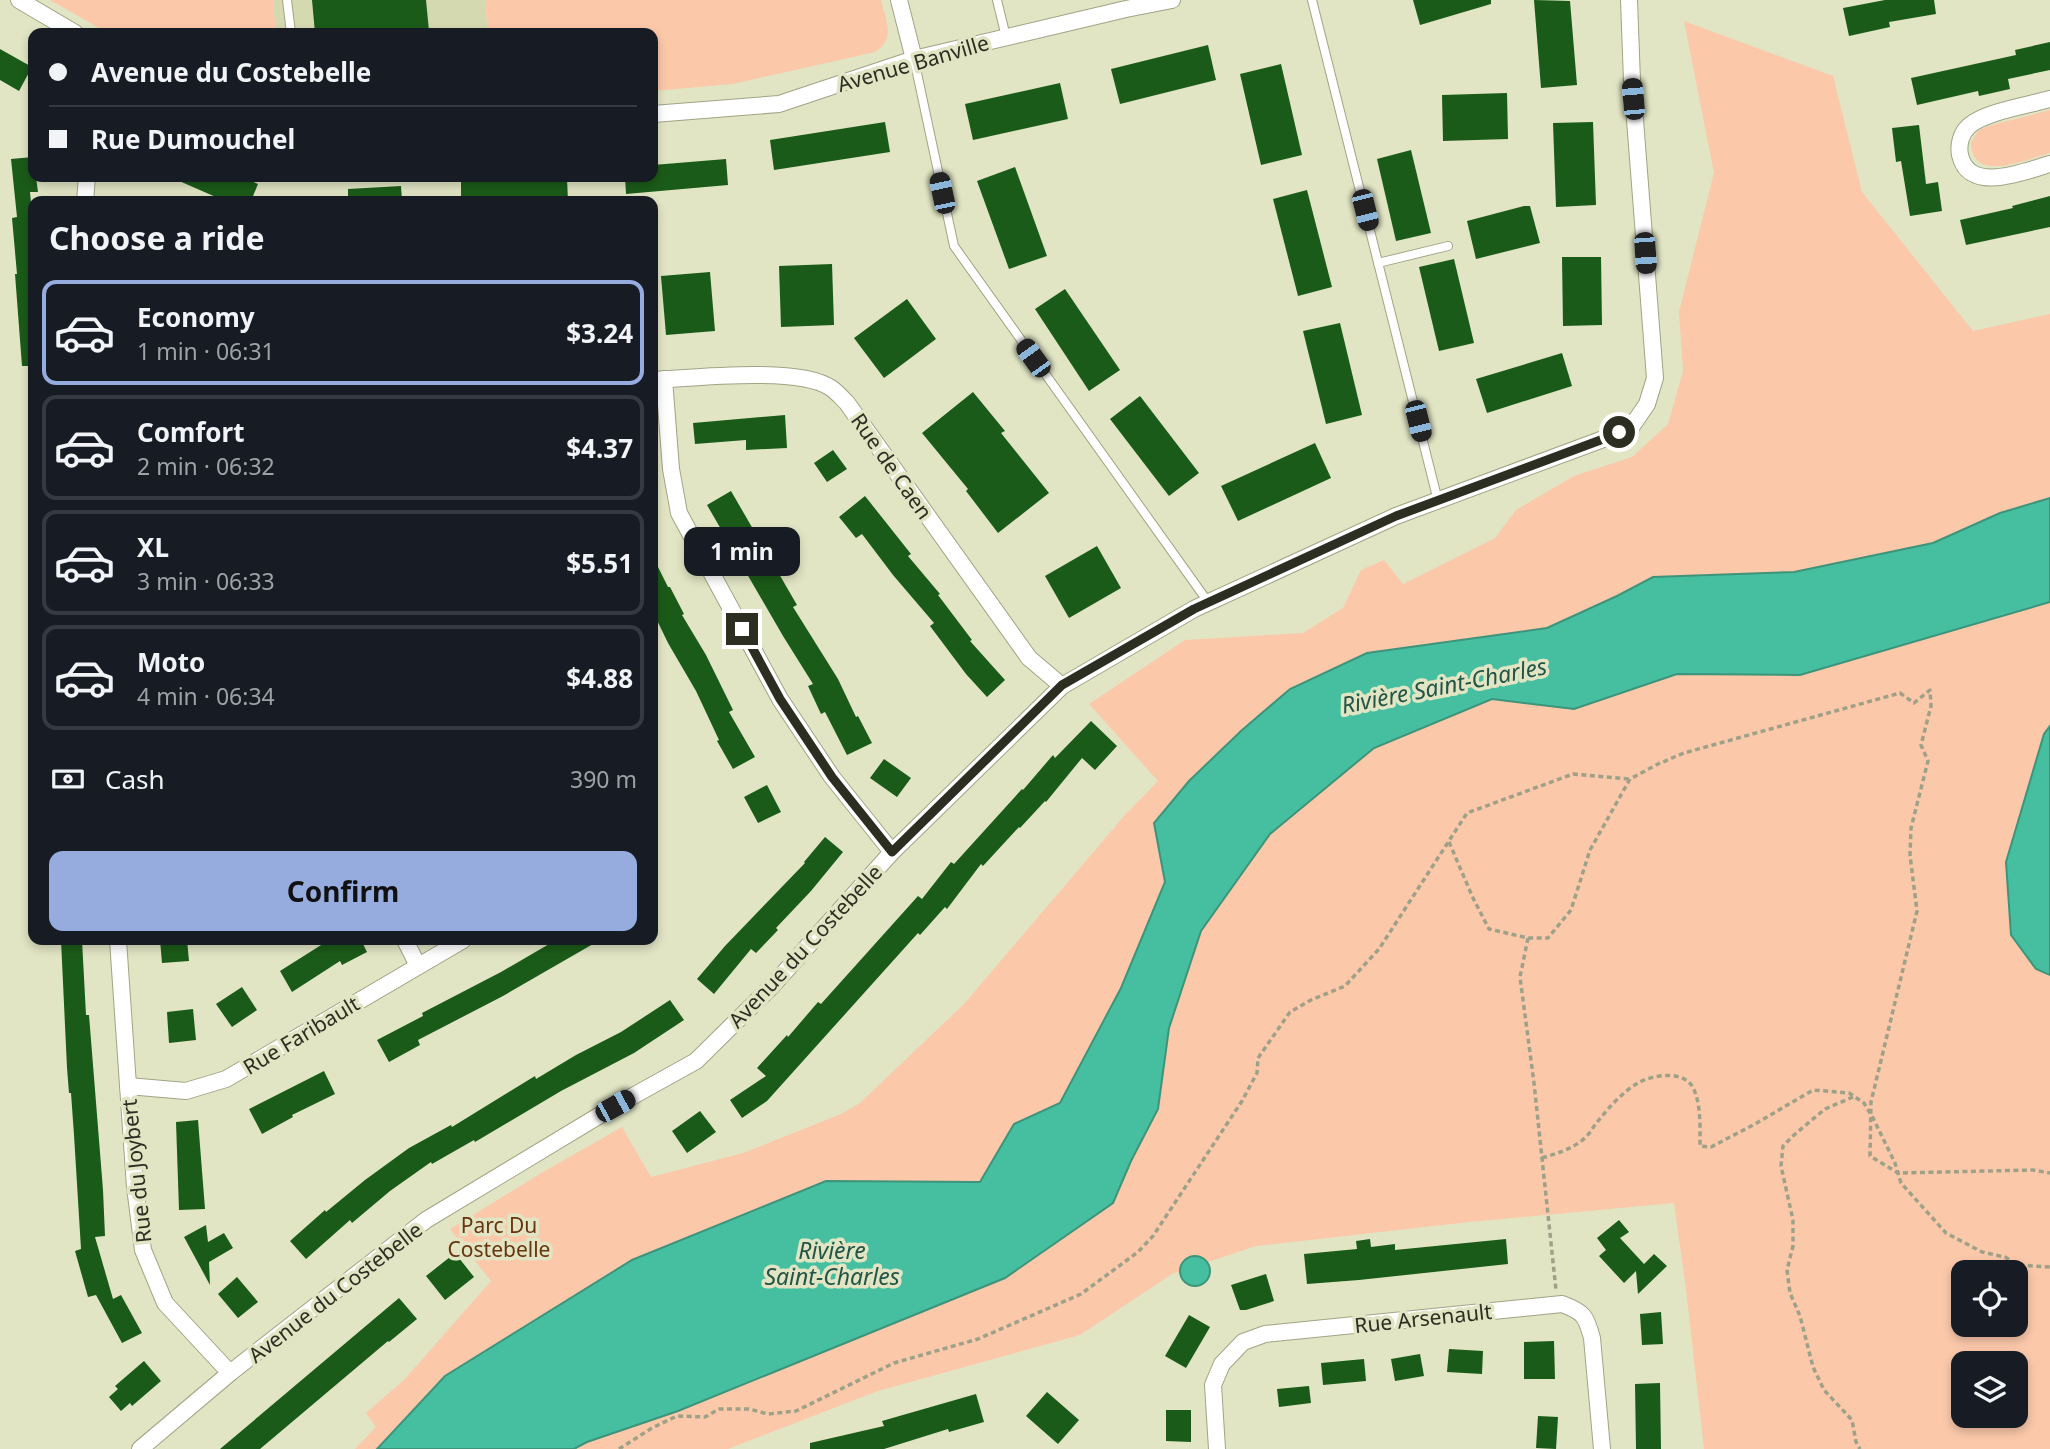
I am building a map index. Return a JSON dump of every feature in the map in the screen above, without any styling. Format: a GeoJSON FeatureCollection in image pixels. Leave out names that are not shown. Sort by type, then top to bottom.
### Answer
{"type":"FeatureCollection","features":[{"type":"Feature","properties":{"kind":"street"},"geometry":{"type":"LineString","coordinates":[[19,0],[67,28]]}},
{"type":"Feature","properties":{"kind":"street"},"geometry":{"type":"LineString","coordinates":[[899,0],[914,59]]}},
{"type":"Feature","properties":{"kind":"street","name":"Avenue du Costebelle"},"geometry":{"type":"LineString","coordinates":[[140,1449],[230,1373],[426,1220],[615,1106],[696,1061],[773,985],[892,852],[1062,685],[1208,603],[1396,516],[1632,426],[1647,404],[1655,378],[1632,81],[1629,0]]}},
{"type":"Feature","properties":{"kind":"street","name":"Avenue Banville"},"geometry":{"type":"LineString","coordinates":[[658,114],[779,104],[914,59],[1128,4],[1167,1]]}},
{"type":"Feature","properties":{"kind":"street"},"geometry":{"type":"LineString","coordinates":[[2050,99],[1983,117],[1967,127],[1959,143],[1961,159],[1969,171],[1982,178],[2002,177],[2050,164]]}},
{"type":"Feature","properties":{"kind":"street","name":"Rue de Caen"},"geometry":{"type":"LineString","coordinates":[[658,379],[774,374],[811,380],[831,387],[847,403],[1029,658],[1062,685]]}},
{"type":"Feature","properties":{"kind":"street"},"geometry":{"type":"LineString","coordinates":[[658,379],[679,513],[780,699],[832,777],[892,852]]}},
{"type":"Feature","properties":{"kind":"street","name":"Rue du Joybert"},"geometry":{"type":"LineString","coordinates":[[118,945],[135,1187],[143,1250],[165,1303],[230,1373]]}},
{"type":"Feature","properties":{"kind":"street"},"geometry":{"type":"LineString","coordinates":[[408,945],[418,966]]}},
{"type":"Feature","properties":{"kind":"street","name":"Rue Faribault"},"geometry":{"type":"LineString","coordinates":[[128,1086],[186,1091],[226,1079],[454,945]]}},
{"type":"Feature","properties":{"kind":"street"},"geometry":{"type":"LineString","coordinates":[[1558,1304],[1577,1310],[1587,1320],[1592,1338],[1602,1449]]}},
{"type":"Feature","properties":{"kind":"street","name":"Rue Arsenault"},"geometry":{"type":"LineString","coordinates":[[1217,1449],[1213,1385],[1222,1364],[1243,1342],[1265,1334],[1558,1304]]}},
{"type":"Feature","properties":{"kind":"lane"},"geometry":{"type":"LineString","coordinates":[[287,0],[290,28]]}},
{"type":"Feature","properties":{"kind":"lane"},"geometry":{"type":"LineString","coordinates":[[997,0],[1006,37]]}},
{"type":"Feature","properties":{"kind":"lane"},"geometry":{"type":"LineString","coordinates":[[1312,0],[1438,501]]}},
{"type":"Feature","properties":{"kind":"lane"},"geometry":{"type":"LineString","coordinates":[[914,59],[954,246],[1208,603]]}},
{"type":"Feature","properties":{"kind":"lane"},"geometry":{"type":"LineString","coordinates":[[1378,263],[1448,246]]}},
{"type":"Feature","properties":{"kind":"path"},"geometry":{"type":"LineString","coordinates":[[1449,842],[1489,929],[1528,938],[1548,938],[1572,910],[1590,850],[1630,779],[1685,753],[1900,693],[1914,703],[1930,690],[1931,706],[1921,745],[1928,761],[1911,828],[1910,855],[1917,911],[1874,1090],[1870,1113],[1870,1156],[1898,1173],[2033,1170],[2050,1173]]}},
{"type":"Feature","properties":{"kind":"path"},"geometry":{"type":"LineString","coordinates":[[619,1449],[677,1416],[705,1417],[719,1409],[749,1409],[768,1414],[796,1411],[894,1363],[978,1339],[1081,1294],[1138,1252],[1153,1236],[1242,1101],[1257,1073],[1258,1058],[1290,1012],[1345,986],[1379,949],[1467,813],[1573,774],[1630,779]]}},
{"type":"Feature","properties":{"kind":"path"},"geometry":{"type":"LineString","coordinates":[[1528,938],[1520,977],[1558,1304]]}},
{"type":"Feature","properties":{"kind":"path"},"geometry":{"type":"LineString","coordinates":[[1542,1158],[1569,1149],[1586,1137],[1600,1117],[1637,1083],[1657,1075],[1688,1081],[1695,1090],[1700,1146],[1711,1147],[1814,1090],[1849,1093],[1864,1103],[1870,1113],[1883,1136],[1901,1183],[1946,1233],[1982,1252],[2005,1257],[2018,1265],[2050,1267]]}},
{"type":"Feature","properties":{"kind":"path"},"geometry":{"type":"LineString","coordinates":[[1854,1096],[1825,1109],[1794,1135],[1783,1146],[1782,1166],[1793,1220],[1793,1246],[1787,1270],[1790,1293],[1800,1316],[1813,1367],[1824,1390],[1852,1420],[1860,1449]]}},
{"type":"Feature","properties":{"kind":"shaded area"},"geometry":{"type":"Polygon","coordinates":[[[273,0],[485,0],[488,28],[276,28],[273,0]]]}},
{"type":"Feature","properties":{"kind":"green space"},"geometry":{"type":"Polygon","coordinates":[[[50,0],[273,0],[276,28],[99,28],[50,0]]]}},
{"type":"Feature","properties":{"kind":"green space"},"geometry":{"type":"Polygon","coordinates":[[[485,0],[881,0],[888,29],[886,41],[875,52],[733,84],[658,91],[658,28],[488,28],[485,0]]]}},
{"type":"Feature","properties":{"kind":"green space","name":"Parc Du Costebelle"},"geometry":{"type":"Polygon","coordinates":[[[1684,21],[1833,76],[1862,192],[1973,331],[2050,314],[2050,498],[2000,513],[1933,543],[1794,572],[1653,577],[1547,628],[1367,653],[1241,731],[1189,781],[1154,822],[1165,882],[1121,988],[1060,1103],[1014,1124],[980,1182],[826,1181],[632,1260],[445,1376],[377,1449],[355,1449],[376,1427],[366,1413],[404,1380],[491,1281],[450,1229],[622,1127],[651,1177],[743,1153],[841,1114],[860,1103],[964,1004],[1125,815],[1158,781],[1089,704],[1185,640],[1303,633],[1343,608],[1361,570],[1384,560],[1403,584],[1495,538],[1516,510],[1574,476],[1632,457],[1668,424],[1683,371],[1679,312],[1714,173],[1684,21]]]}},
{"type":"Feature","properties":{"kind":"green space"},"geometry":{"type":"Polygon","coordinates":[[[2050,110],[2050,153],[2002,166],[1981,163],[1974,155],[1971,143],[1978,131],[2050,110]]]}},
{"type":"Feature","properties":{"kind":"green space"},"geometry":{"type":"Polygon","coordinates":[[[2050,602],[2050,726],[2044,734],[2036,969],[2050,975],[2050,1449],[1704,1449],[1674,1203],[1256,1246],[1172,1274],[1080,1335],[878,1391],[728,1449],[574,1449],[587,1442],[678,1411],[1005,1278],[1131,1161],[1158,1109],[1169,1028],[1201,931],[1270,834],[1374,748],[1492,699],[1574,709],[1677,674],[1800,675],[2050,602]]]}},
{"type":"Feature","properties":{"kind":"water","name":"Rivière Saint-Charles"},"geometry":{"type":"Polygon","coordinates":[[[2050,498],[2050,602],[1800,675],[1677,674],[1574,709],[1492,699],[1374,748],[1270,834],[1201,931],[1169,1028],[1158,1109],[1113,1203],[1005,1278],[678,1411],[587,1442],[574,1449],[377,1449],[445,1376],[632,1260],[826,1181],[980,1182],[1014,1124],[1060,1103],[1121,988],[1165,882],[1154,823],[1189,781],[1290,689],[1367,653],[1547,628],[1653,577],[1794,572],[1933,543],[2000,513],[2050,498]]]}},
{"type":"Feature","properties":{"kind":"water"},"geometry":{"type":"Polygon","coordinates":[[[2050,726],[2050,975],[2036,969],[2011,935],[2006,862],[2044,734],[2050,726]]]}},
{"type":"Feature","properties":{"kind":"water"},"geometry":{"type":"Polygon","coordinates":[[[1195,1256],[1206,1260],[1210,1271],[1206,1282],[1195,1286],[1184,1282],[1180,1271],[1184,1260],[1195,1256]]]}},
{"type":"Feature","properties":{"kind":"building"},"geometry":{"type":"Polygon","coordinates":[[[312,0],[426,0],[429,28],[315,28],[312,0]]]}},
{"type":"Feature","properties":{"kind":"building"},"geometry":{"type":"Polygon","coordinates":[[[1413,0],[1491,0],[1491,4],[1420,25],[1413,0]]]}},
{"type":"Feature","properties":{"kind":"building"},"geometry":{"type":"Polygon","coordinates":[[[1534,0],[1570,1],[1577,85],[1541,88],[1534,0]]]}},
{"type":"Feature","properties":{"kind":"building"},"geometry":{"type":"Polygon","coordinates":[[[1885,0],[1934,0],[1936,14],[1889,22],[1890,27],[1849,36],[1843,8],[1885,0]]]}},
{"type":"Feature","properties":{"kind":"building"},"geometry":{"type":"Polygon","coordinates":[[[2050,42],[2050,70],[2008,79],[2010,89],[1979,96],[1978,91],[1917,105],[1911,78],[2016,55],[2015,50],[2050,42]]]}},
{"type":"Feature","properties":{"kind":"building"},"geometry":{"type":"Polygon","coordinates":[[[1208,45],[1216,80],[1120,104],[1111,69],[1208,45]]]}},
{"type":"Feature","properties":{"kind":"building"},"geometry":{"type":"Polygon","coordinates":[[[0,49],[28,65],[28,74],[19,91],[0,80],[0,49]]]}},
{"type":"Feature","properties":{"kind":"building"},"geometry":{"type":"Polygon","coordinates":[[[1281,64],[1302,155],[1261,165],[1240,74],[1281,64]]]}},
{"type":"Feature","properties":{"kind":"building"},"geometry":{"type":"Polygon","coordinates":[[[1060,83],[1068,119],[973,140],[965,104],[1060,83]]]}},
{"type":"Feature","properties":{"kind":"building"},"geometry":{"type":"Polygon","coordinates":[[[1507,93],[1508,139],[1443,141],[1442,95],[1507,93]]]}},
{"type":"Feature","properties":{"kind":"building"},"geometry":{"type":"Polygon","coordinates":[[[885,122],[890,152],[774,170],[770,140],[885,122]]]}},
{"type":"Feature","properties":{"kind":"building"},"geometry":{"type":"Polygon","coordinates":[[[1593,122],[1596,205],[1556,207],[1553,123],[1593,122]]]}},
{"type":"Feature","properties":{"kind":"building"},"geometry":{"type":"Polygon","coordinates":[[[1919,125],[1926,184],[1938,182],[1942,211],[1910,216],[1901,161],[1896,162],[1892,128],[1919,125]]]}},
{"type":"Feature","properties":{"kind":"building"},"geometry":{"type":"Polygon","coordinates":[[[1411,150],[1431,233],[1396,241],[1377,159],[1411,150]]]}},
{"type":"Feature","properties":{"kind":"building"},"geometry":{"type":"Polygon","coordinates":[[[28,157],[28,182],[37,182],[38,192],[30,192],[30,196],[28,196],[28,366],[22,366],[12,218],[17,217],[11,159],[28,157]]]}},
{"type":"Feature","properties":{"kind":"building"},"geometry":{"type":"Polygon","coordinates":[[[726,159],[728,185],[626,194],[625,182],[658,182],[658,165],[726,159]]]}},
{"type":"Feature","properties":{"kind":"building"},"geometry":{"type":"Polygon","coordinates":[[[1015,167],[1047,256],[1009,269],[977,181],[1015,167]]]}},
{"type":"Feature","properties":{"kind":"building"},"geometry":{"type":"Polygon","coordinates":[[[181,182],[258,184],[253,196],[214,196],[181,182]]]}},
{"type":"Feature","properties":{"kind":"building"},"geometry":{"type":"Polygon","coordinates":[[[461,182],[567,182],[568,196],[461,196],[461,182]]]}},
{"type":"Feature","properties":{"kind":"building"},"geometry":{"type":"Polygon","coordinates":[[[401,186],[402,196],[348,196],[348,189],[401,186]]]}},
{"type":"Feature","properties":{"kind":"building"},"geometry":{"type":"Polygon","coordinates":[[[1307,190],[1332,287],[1298,296],[1273,199],[1307,190]]]}},
{"type":"Feature","properties":{"kind":"building"},"geometry":{"type":"Polygon","coordinates":[[[2050,196],[2050,227],[1966,245],[1960,220],[2050,196]]]}},
{"type":"Feature","properties":{"kind":"building"},"geometry":{"type":"Polygon","coordinates":[[[1530,206],[1540,243],[1476,259],[1467,221],[1530,206]]]}},
{"type":"Feature","properties":{"kind":"building"},"geometry":{"type":"Polygon","coordinates":[[[1562,257],[1601,257],[1602,325],[1563,326],[1562,257]]]}},
{"type":"Feature","properties":{"kind":"building"},"geometry":{"type":"Polygon","coordinates":[[[1454,259],[1474,343],[1439,351],[1419,267],[1454,259]]]}},
{"type":"Feature","properties":{"kind":"building"},"geometry":{"type":"Polygon","coordinates":[[[832,264],[834,325],[781,327],[779,266],[832,264]]]}},
{"type":"Feature","properties":{"kind":"building"},"geometry":{"type":"Polygon","coordinates":[[[710,272],[715,331],[666,335],[661,276],[710,272]]]}},
{"type":"Feature","properties":{"kind":"building"},"geometry":{"type":"Polygon","coordinates":[[[1065,289],[1120,370],[1089,391],[1035,309],[1065,289]]]}},
{"type":"Feature","properties":{"kind":"building"},"geometry":{"type":"Polygon","coordinates":[[[907,299],[936,339],[884,378],[854,338],[907,299]]]}},
{"type":"Feature","properties":{"kind":"building"},"geometry":{"type":"Polygon","coordinates":[[[1340,323],[1362,415],[1326,424],[1303,331],[1340,323]]]}},
{"type":"Feature","properties":{"kind":"building"},"geometry":{"type":"Polygon","coordinates":[[[1562,353],[1572,386],[1487,413],[1476,379],[1562,353]]]}},
{"type":"Feature","properties":{"kind":"building"},"geometry":{"type":"Polygon","coordinates":[[[973,392],[1005,431],[1001,433],[1049,493],[998,533],[966,491],[968,489],[922,433],[973,392]]]}},
{"type":"Feature","properties":{"kind":"building"},"geometry":{"type":"Polygon","coordinates":[[[1140,396],[1199,473],[1169,496],[1110,419],[1140,396]]]}},
{"type":"Feature","properties":{"kind":"building"},"geometry":{"type":"Polygon","coordinates":[[[785,415],[787,448],[746,450],[746,440],[695,444],[693,423],[785,415]]]}},
{"type":"Feature","properties":{"kind":"building"},"geometry":{"type":"Polygon","coordinates":[[[1315,443],[1331,478],[1238,521],[1221,486],[1315,443]]]}},
{"type":"Feature","properties":{"kind":"building"},"geometry":{"type":"Polygon","coordinates":[[[833,450],[847,469],[827,482],[814,463],[833,450]]]}},
{"type":"Feature","properties":{"kind":"building"},"geometry":{"type":"Polygon","coordinates":[[[731,491],[797,605],[793,607],[838,679],[872,743],[847,755],[825,712],[821,714],[808,686],[813,684],[707,505],[731,491]]]}},
{"type":"Feature","properties":{"kind":"building"},"geometry":{"type":"Polygon","coordinates":[[[865,496],[911,554],[908,556],[940,594],[938,595],[972,640],[970,641],[1005,680],[987,697],[930,626],[934,623],[862,534],[856,538],[839,517],[865,496]]]}},
{"type":"Feature","properties":{"kind":"building"},"geometry":{"type":"Polygon","coordinates":[[[1097,546],[1121,588],[1069,618],[1045,576],[1097,546]]]}},
{"type":"Feature","properties":{"kind":"building"},"geometry":{"type":"Polygon","coordinates":[[[658,567],[706,655],[733,710],[729,712],[755,757],[733,769],[717,741],[719,740],[696,691],[658,622],[658,567]]]}},
{"type":"Feature","properties":{"kind":"building"},"geometry":{"type":"Polygon","coordinates":[[[1091,721],[1117,746],[1095,770],[1082,758],[1046,802],[983,866],[981,864],[947,909],[945,907],[920,935],[918,933],[767,1101],[742,1118],[730,1100],[766,1076],[757,1068],[818,1002],[821,1004],[918,896],[922,899],[951,862],[954,864],[1053,755],[1055,758],[1091,721]]]}},
{"type":"Feature","properties":{"kind":"building"},"geometry":{"type":"Polygon","coordinates":[[[884,759],[911,778],[897,797],[870,778],[884,759]]]}},
{"type":"Feature","properties":{"kind":"building"},"geometry":{"type":"Polygon","coordinates":[[[767,785],[781,812],[758,823],[744,797],[767,785]]]}},
{"type":"Feature","properties":{"kind":"building"},"geometry":{"type":"Polygon","coordinates":[[[825,837],[843,852],[776,928],[778,930],[756,953],[751,949],[714,994],[697,979],[805,863],[825,837]]]}},
{"type":"Feature","properties":{"kind":"building"},"geometry":{"type":"Polygon","coordinates":[[[61,945],[82,945],[86,1015],[89,1015],[103,1190],[105,1236],[95,1237],[113,1299],[121,1295],[142,1333],[122,1343],[96,1295],[88,1297],[75,1251],[81,1249],[67,1068],[61,945]]]}},
{"type":"Feature","properties":{"kind":"building"},"geometry":{"type":"Polygon","coordinates":[[[160,945],[187,945],[189,961],[162,963],[160,945]]]}},
{"type":"Feature","properties":{"kind":"building"},"geometry":{"type":"Polygon","coordinates":[[[321,945],[364,945],[367,952],[342,965],[340,961],[292,992],[280,971],[321,945]]]}},
{"type":"Feature","properties":{"kind":"building"},"geometry":{"type":"Polygon","coordinates":[[[547,945],[591,945],[503,996],[418,1040],[420,1045],[389,1062],[377,1040],[547,945]]]}},
{"type":"Feature","properties":{"kind":"building"},"geometry":{"type":"Polygon","coordinates":[[[242,987],[257,1010],[232,1027],[216,1004],[242,987]]]}},
{"type":"Feature","properties":{"kind":"building"},"geometry":{"type":"Polygon","coordinates":[[[670,1000],[684,1020],[634,1053],[561,1091],[475,1142],[474,1140],[432,1164],[431,1162],[390,1191],[352,1223],[350,1220],[306,1259],[290,1241],[325,1210],[326,1212],[409,1148],[451,1125],[452,1127],[535,1076],[536,1079],[621,1032],[670,1000]]]}},
{"type":"Feature","properties":{"kind":"building"},"geometry":{"type":"Polygon","coordinates":[[[193,1009],[196,1040],[169,1043],[167,1012],[193,1009]]]}},
{"type":"Feature","properties":{"kind":"building"},"geometry":{"type":"Polygon","coordinates":[[[324,1071],[335,1094],[292,1115],[293,1117],[262,1134],[249,1109],[324,1071]]]}},
{"type":"Feature","properties":{"kind":"building"},"geometry":{"type":"Polygon","coordinates":[[[700,1111],[716,1132],[687,1153],[672,1131],[700,1111]]]}},
{"type":"Feature","properties":{"kind":"building"},"geometry":{"type":"Polygon","coordinates":[[[198,1120],[205,1209],[179,1210],[176,1122],[198,1120]]]}},
{"type":"Feature","properties":{"kind":"building"},"geometry":{"type":"Polygon","coordinates":[[[1619,1220],[1629,1232],[1620,1238],[1644,1264],[1654,1254],[1667,1266],[1638,1294],[1636,1271],[1624,1283],[1599,1256],[1606,1250],[1597,1238],[1619,1220]]]}},
{"type":"Feature","properties":{"kind":"building"},"geometry":{"type":"Polygon","coordinates":[[[206,1225],[208,1242],[224,1233],[233,1248],[209,1262],[210,1285],[184,1237],[206,1225]]]}},
{"type":"Feature","properties":{"kind":"building"},"geometry":{"type":"Polygon","coordinates":[[[1370,1239],[1371,1247],[1395,1244],[1395,1250],[1506,1239],[1508,1264],[1307,1284],[1304,1254],[1357,1249],[1356,1241],[1370,1239]]]}},
{"type":"Feature","properties":{"kind":"building"},"geometry":{"type":"Polygon","coordinates":[[[455,1253],[474,1277],[445,1300],[426,1276],[455,1253]]]}},
{"type":"Feature","properties":{"kind":"building"},"geometry":{"type":"Polygon","coordinates":[[[1266,1274],[1274,1301],[1240,1310],[1231,1285],[1266,1274]]]}},
{"type":"Feature","properties":{"kind":"building"},"geometry":{"type":"Polygon","coordinates":[[[237,1277],[258,1302],[238,1318],[218,1294],[237,1277]]]}},
{"type":"Feature","properties":{"kind":"building"},"geometry":{"type":"Polygon","coordinates":[[[399,1298],[417,1319],[260,1449],[220,1449],[399,1298]]]}},
{"type":"Feature","properties":{"kind":"building"},"geometry":{"type":"Polygon","coordinates":[[[1661,1312],[1663,1344],[1642,1345],[1640,1314],[1661,1312]]]}},
{"type":"Feature","properties":{"kind":"building"},"geometry":{"type":"Polygon","coordinates":[[[1189,1315],[1210,1327],[1186,1368],[1165,1356],[1189,1315]]]}},
{"type":"Feature","properties":{"kind":"building"},"geometry":{"type":"Polygon","coordinates":[[[1554,1341],[1555,1379],[1524,1379],[1524,1342],[1554,1341]]]}},
{"type":"Feature","properties":{"kind":"building"},"geometry":{"type":"Polygon","coordinates":[[[1449,1349],[1483,1351],[1482,1374],[1447,1372],[1449,1349]]]}},
{"type":"Feature","properties":{"kind":"building"},"geometry":{"type":"Polygon","coordinates":[[[1420,1354],[1424,1376],[1395,1381],[1391,1359],[1420,1354]]]}},
{"type":"Feature","properties":{"kind":"building"},"geometry":{"type":"Polygon","coordinates":[[[1364,1359],[1366,1381],[1323,1385],[1321,1363],[1364,1359]]]}},
{"type":"Feature","properties":{"kind":"building"},"geometry":{"type":"Polygon","coordinates":[[[144,1361],[161,1381],[132,1406],[130,1403],[121,1411],[109,1397],[118,1389],[115,1386],[144,1361]]]}},
{"type":"Feature","properties":{"kind":"building"},"geometry":{"type":"Polygon","coordinates":[[[1660,1383],[1661,1449],[1636,1449],[1635,1384],[1660,1383]]]}},
{"type":"Feature","properties":{"kind":"building"},"geometry":{"type":"Polygon","coordinates":[[[1309,1386],[1311,1403],[1279,1407],[1277,1389],[1309,1386]]]}},
{"type":"Feature","properties":{"kind":"building"},"geometry":{"type":"Polygon","coordinates":[[[1047,1392],[1079,1420],[1058,1444],[1026,1416],[1047,1392]]]}},
{"type":"Feature","properties":{"kind":"building"},"geometry":{"type":"Polygon","coordinates":[[[976,1394],[984,1422],[949,1432],[948,1429],[884,1449],[810,1449],[810,1443],[884,1426],[882,1421],[976,1394]]]}},
{"type":"Feature","properties":{"kind":"building"},"geometry":{"type":"Polygon","coordinates":[[[1166,1410],[1191,1410],[1191,1442],[1166,1441],[1166,1410]]]}},
{"type":"Feature","properties":{"kind":"building"},"geometry":{"type":"Polygon","coordinates":[[[1538,1416],[1558,1417],[1556,1449],[1536,1448],[1538,1416]]]}},
{"type":"Feature","properties":{"kind":"route"},"geometry":{"type":"LineString","coordinates":[[742,629],[780,699],[832,777],[892,852],[1062,685],[1194,609],[1396,516],[1619,432]]}}]}
